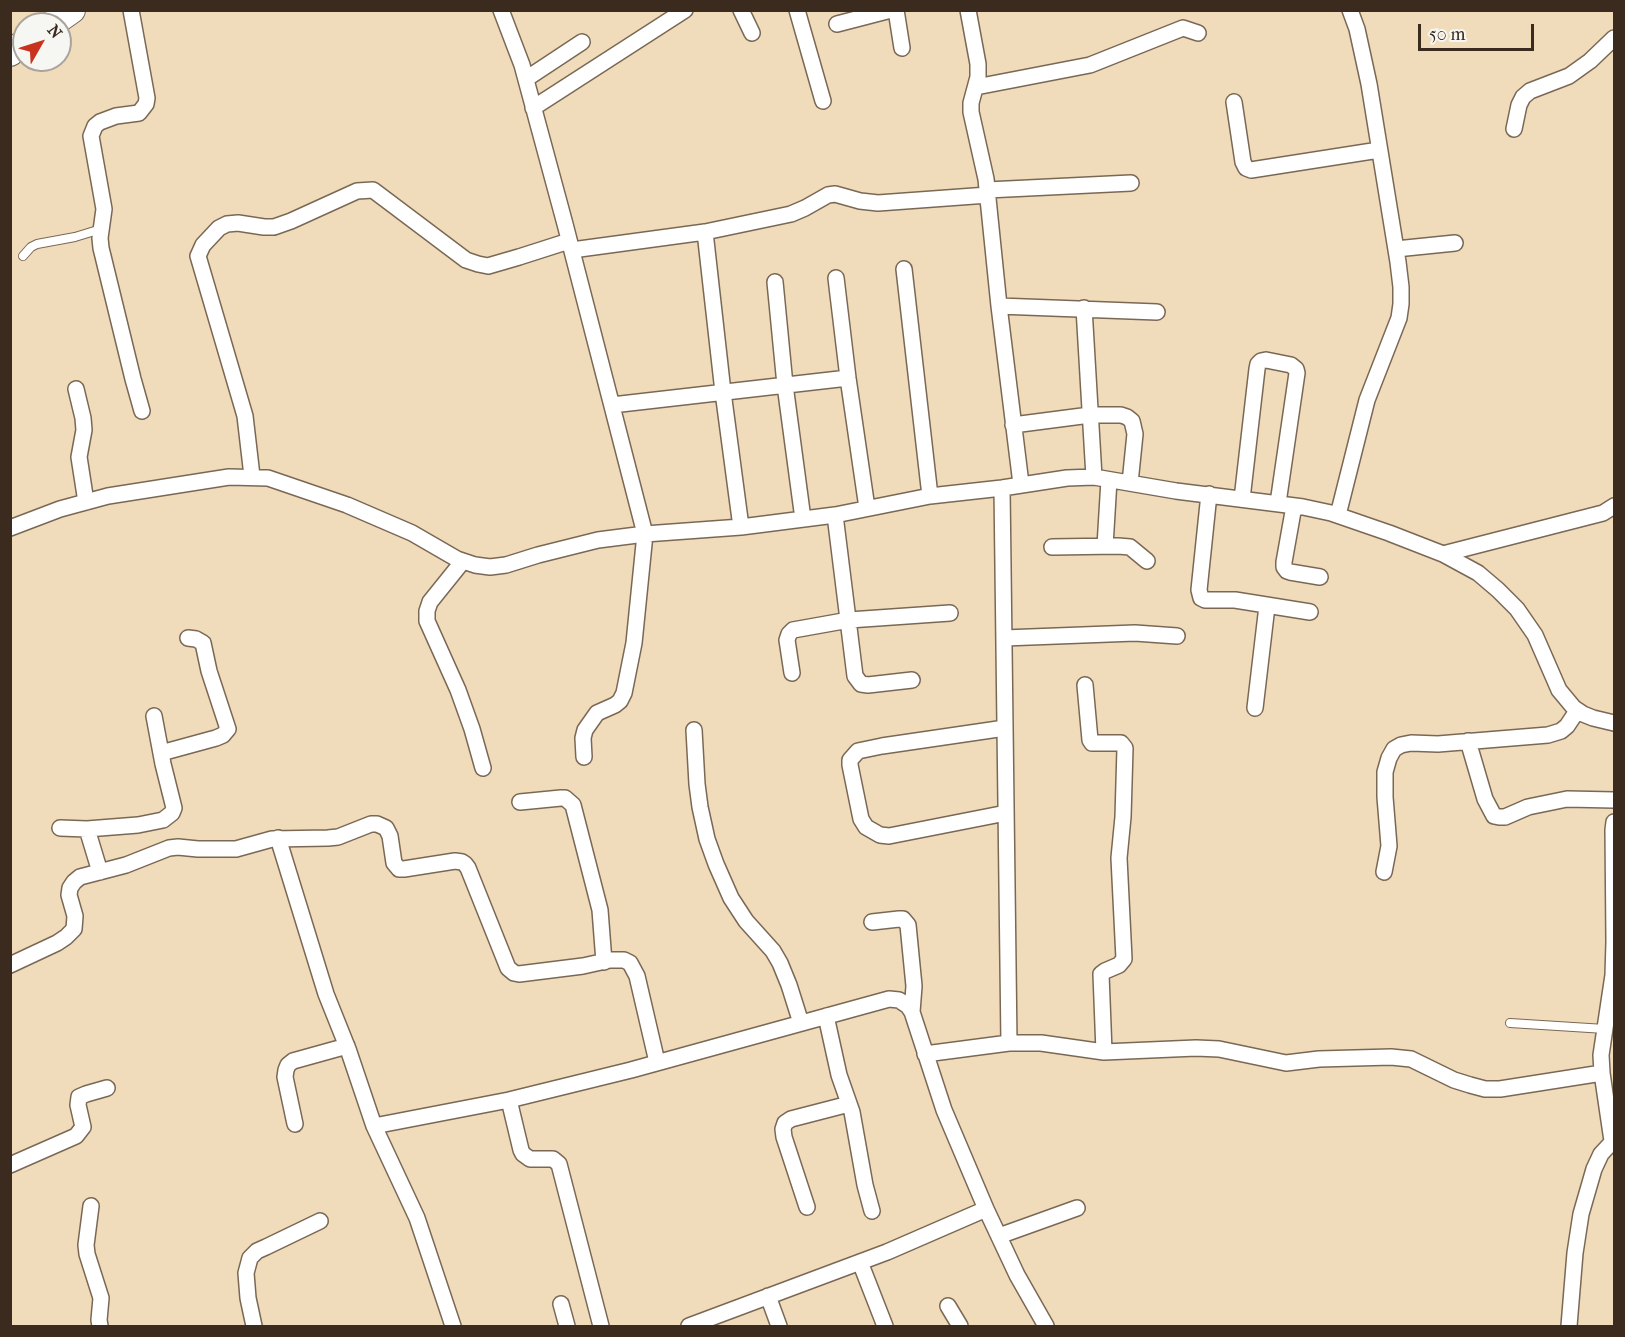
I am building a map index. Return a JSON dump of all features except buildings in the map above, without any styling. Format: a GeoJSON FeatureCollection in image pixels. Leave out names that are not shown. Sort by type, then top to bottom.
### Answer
{"type":"FeatureCollection","features":[{"type":"Feature","properties":{"kind":"street"},"geometry":{"type":"LineString","coordinates":[[131,10],[147,98],[146,104],[139,113],[107,118],[95,126],[91,136],[104,209],[101,248],[142,411]]}},
{"type":"Feature","properties":{"kind":"street"},"geometry":{"type":"LineString","coordinates":[[501,10],[526,79],[645,534],[634,643],[624,693],[620,701],[597,713],[585,730],[584,757]]}},
{"type":"Feature","properties":{"kind":"street"},"geometry":{"type":"LineString","coordinates":[[533,108],[685,10]]}},
{"type":"Feature","properties":{"kind":"street"},"geometry":{"type":"LineString","coordinates":[[741,10],[752,33]]}},
{"type":"Feature","properties":{"kind":"street"},"geometry":{"type":"LineString","coordinates":[[797,10],[823,100]]}},
{"type":"Feature","properties":{"kind":"street"},"geometry":{"type":"LineString","coordinates":[[837,24],[891,10]]}},
{"type":"Feature","properties":{"kind":"street"},"geometry":{"type":"LineString","coordinates":[[896,10],[902,48]]}},
{"type":"Feature","properties":{"kind":"street"},"geometry":{"type":"LineString","coordinates":[[968,10],[978,64],[978,77],[971,112],[987,192],[1021,484]]}},
{"type":"Feature","properties":{"kind":"street"},"geometry":{"type":"LineString","coordinates":[[1338,515],[1367,400],[1399,318],[1401,304],[1401,287],[1369,84],[1357,29],[1350,10]]}},
{"type":"Feature","properties":{"kind":"street"},"geometry":{"type":"LineString","coordinates":[[976,87],[1090,65],[1184,28],[1198,33]]}},
{"type":"Feature","properties":{"kind":"street"},"geometry":{"type":"LineString","coordinates":[[1514,129],[1523,97],[1530,91],[1569,76],[1590,61],[1614,38]]}},
{"type":"Feature","properties":{"kind":"street"},"geometry":{"type":"LineString","coordinates":[[526,79],[582,42]]}},
{"type":"Feature","properties":{"kind":"street"},"geometry":{"type":"LineString","coordinates":[[1234,102],[1243,162],[1246,168],[1251,170],[1379,150]]}},
{"type":"Feature","properties":{"kind":"street"},"geometry":{"type":"LineString","coordinates":[[252,476],[245,416],[198,256],[203,245],[219,228],[227,224],[274,227],[357,190],[373,190],[466,260],[488,266],[570,245],[705,232],[791,214],[828,195],[835,194],[878,203],[987,192],[1131,183]]}},
{"type":"Feature","properties":{"kind":"street"},"geometry":{"type":"LineString","coordinates":[[705,232],[741,527]]}},
{"type":"Feature","properties":{"kind":"street"},"geometry":{"type":"LineString","coordinates":[[1395,249],[1455,243]]}},
{"type":"Feature","properties":{"kind":"street"},"geometry":{"type":"LineString","coordinates":[[904,268],[930,496]]}},
{"type":"Feature","properties":{"kind":"street"},"geometry":{"type":"LineString","coordinates":[[836,278],[867,508]]}},
{"type":"Feature","properties":{"kind":"street"},"geometry":{"type":"LineString","coordinates":[[775,282],[785,386],[803,519]]}},
{"type":"Feature","properties":{"kind":"street"},"geometry":{"type":"LineString","coordinates":[[999,306],[1157,312]]}},
{"type":"Feature","properties":{"kind":"street"},"geometry":{"type":"LineString","coordinates":[[1084,308],[1090,415],[1102,479],[1105,546]]}},
{"type":"Feature","properties":{"kind":"street"},"geometry":{"type":"LineString","coordinates":[[1242,499],[1258,363],[1266,360],[1291,365],[1297,373],[1278,504]]}},
{"type":"Feature","properties":{"kind":"street"},"geometry":{"type":"LineString","coordinates":[[612,405],[848,378]]}},
{"type":"Feature","properties":{"kind":"street"},"geometry":{"type":"LineString","coordinates":[[76,389],[84,430],[78,457],[87,502]]}},
{"type":"Feature","properties":{"kind":"street"},"geometry":{"type":"LineString","coordinates":[[1013,425],[1090,415],[1127,417],[1132,421],[1135,434],[1130,483]]}},
{"type":"Feature","properties":{"kind":"street"},"geometry":{"type":"LineString","coordinates":[[10,528],[60,509],[108,496],[229,477],[252,476],[286,483],[347,504],[412,533],[463,561],[490,567],[506,565],[598,540],[803,519],[930,496],[1067,478],[1102,479],[1294,506],[1338,515],[1443,554],[1478,573],[1517,609],[1535,634],[1559,690],[1577,711],[1614,723]]}},
{"type":"Feature","properties":{"kind":"street"},"geometry":{"type":"LineString","coordinates":[[1002,488],[1009,1043]]}},
{"type":"Feature","properties":{"kind":"street"},"geometry":{"type":"LineString","coordinates":[[1209,494],[1199,590],[1201,598],[1235,600],[1310,612]]}},
{"type":"Feature","properties":{"kind":"street"},"geometry":{"type":"LineString","coordinates":[[1294,506],[1284,567],[1290,572],[1320,577]]}},
{"type":"Feature","properties":{"kind":"street"},"geometry":{"type":"LineString","coordinates":[[1443,554],[1603,513],[1614,506]]}},
{"type":"Feature","properties":{"kind":"street"},"geometry":{"type":"LineString","coordinates":[[835,514],[855,676],[861,684],[868,685],[912,680]]}},
{"type":"Feature","properties":{"kind":"street"},"geometry":{"type":"LineString","coordinates":[[1052,547],[1130,547],[1147,561]]}},
{"type":"Feature","properties":{"kind":"street"},"geometry":{"type":"LineString","coordinates":[[463,561],[430,602],[427,611],[428,621],[472,729],[483,768]]}},
{"type":"Feature","properties":{"kind":"street"},"geometry":{"type":"LineString","coordinates":[[1255,708],[1267,606]]}},
{"type":"Feature","properties":{"kind":"street"},"geometry":{"type":"LineString","coordinates":[[792,673],[787,640],[789,634],[794,630],[849,620],[950,613]]}},
{"type":"Feature","properties":{"kind":"street"},"geometry":{"type":"LineString","coordinates":[[1004,638],[1135,633],[1177,636]]}},
{"type":"Feature","properties":{"kind":"street"},"geometry":{"type":"LineString","coordinates":[[161,753],[216,738],[228,729],[209,671],[203,643],[188,638]]}},
{"type":"Feature","properties":{"kind":"street"},"geometry":{"type":"LineString","coordinates":[[1084,685],[1090,740],[1092,743],[1121,743],[1125,748],[1124,807],[1119,858],[1124,959],[1119,965],[1101,974],[1104,1052]]}},
{"type":"Feature","properties":{"kind":"street"},"geometry":{"type":"LineString","coordinates":[[1384,872],[1389,846],[1385,772],[1394,749],[1401,744],[1411,743],[1438,744],[1556,734],[1567,726],[1577,711]]}},
{"type":"Feature","properties":{"kind":"street"},"geometry":{"type":"LineString","coordinates":[[60,828],[87,829],[138,825],[169,817],[174,808],[154,716]]}},
{"type":"Feature","properties":{"kind":"street"},"geometry":{"type":"LineString","coordinates":[[1005,728],[858,751],[850,760],[850,765],[861,819],[866,828],[880,835],[889,836],[1006,813]]}},
{"type":"Feature","properties":{"kind":"street"},"geometry":{"type":"LineString","coordinates":[[694,730],[700,807],[707,839],[716,864],[731,898],[780,963],[801,1023]]}},
{"type":"Feature","properties":{"kind":"street"},"geometry":{"type":"LineString","coordinates":[[1468,741],[1485,799],[1494,816],[1505,817],[1528,807],[1567,799],[1614,800]]}},
{"type":"Feature","properties":{"kind":"street"},"geometry":{"type":"LineString","coordinates":[[520,802],[561,798],[570,801],[573,805],[600,910],[604,962]]}},
{"type":"Feature","properties":{"kind":"street"},"geometry":{"type":"LineString","coordinates":[[1569,1326],[1575,1253],[1581,1214],[1594,1169],[1601,1154],[1613,1140],[1602,1073],[1608,1054],[1605,1029],[1613,975],[1614,822]]}},
{"type":"Feature","properties":{"kind":"street"},"geometry":{"type":"LineString","coordinates":[[10,965],[57,943],[74,929],[75,916],[69,895],[74,882],[81,877],[126,865],[169,848],[236,849],[278,838],[338,837],[371,824],[382,825],[390,836],[394,863],[399,869],[456,861],[465,864],[508,968],[514,973],[624,960],[630,963],[637,975],[657,1062]]}},
{"type":"Feature","properties":{"kind":"street"},"geometry":{"type":"LineString","coordinates":[[87,829],[100,872]]}},
{"type":"Feature","properties":{"kind":"street"},"geometry":{"type":"LineString","coordinates":[[278,838],[326,994],[347,1046],[374,1126],[417,1218],[453,1326]]}},
{"type":"Feature","properties":{"kind":"street"},"geometry":{"type":"LineString","coordinates":[[872,922],[903,919],[908,925],[914,986],[912,1012]]}},
{"type":"Feature","properties":{"kind":"street"},"geometry":{"type":"LineString","coordinates":[[374,1126],[509,1100],[631,1070],[889,999],[899,1000],[912,1012],[944,1110],[986,1209],[1017,1275],[1046,1326]]}},
{"type":"Feature","properties":{"kind":"street"},"geometry":{"type":"LineString","coordinates":[[826,1016],[839,1075],[849,1104],[872,1211]]}},
{"type":"Feature","properties":{"kind":"street"},"geometry":{"type":"LineString","coordinates":[[925,1054],[1009,1043],[1041,1043],[1104,1052],[1219,1049],[1286,1063],[1319,1059],[1391,1057],[1411,1059],[1454,1080],[1485,1089],[1500,1089],[1602,1073]]}},
{"type":"Feature","properties":{"kind":"street"},"geometry":{"type":"LineString","coordinates":[[295,1124],[285,1077],[288,1065],[293,1061],[347,1046]]}},
{"type":"Feature","properties":{"kind":"street"},"geometry":{"type":"LineString","coordinates":[[10,1165],[76,1136],[82,1127],[78,1099],[82,1095],[107,1088]]}},
{"type":"Feature","properties":{"kind":"street"},"geometry":{"type":"LineString","coordinates":[[509,1100],[523,1154],[527,1158],[553,1159],[560,1164],[601,1326]]}},
{"type":"Feature","properties":{"kind":"street"},"geometry":{"type":"LineString","coordinates":[[807,1207],[784,1137],[785,1123],[791,1119],[849,1104]]}},
{"type":"Feature","properties":{"kind":"street"},"geometry":{"type":"LineString","coordinates":[[91,1206],[86,1245],[101,1295],[100,1326]]}},
{"type":"Feature","properties":{"kind":"street"},"geometry":{"type":"LineString","coordinates":[[999,1236],[1077,1208]]}},
{"type":"Feature","properties":{"kind":"street"},"geometry":{"type":"LineString","coordinates":[[690,1326],[887,1252],[986,1209]]}},
{"type":"Feature","properties":{"kind":"street"},"geometry":{"type":"LineString","coordinates":[[254,1326],[246,1273],[250,1258],[266,1246],[320,1221]]}},
{"type":"Feature","properties":{"kind":"street"},"geometry":{"type":"LineString","coordinates":[[860,1262],[885,1326]]}},
{"type":"Feature","properties":{"kind":"street"},"geometry":{"type":"LineString","coordinates":[[768,1296],[779,1326]]}},
{"type":"Feature","properties":{"kind":"street"},"geometry":{"type":"LineString","coordinates":[[561,1304],[567,1326]]}},
{"type":"Feature","properties":{"kind":"street"},"geometry":{"type":"LineString","coordinates":[[948,1306],[960,1326]]}},
{"type":"Feature","properties":{"kind":"lane"},"geometry":{"type":"LineString","coordinates":[[23,256],[37,244],[75,237],[101,229]]}},
{"type":"Feature","properties":{"kind":"lane"},"geometry":{"type":"LineString","coordinates":[[1510,1023],[1605,1029]]}}]}
